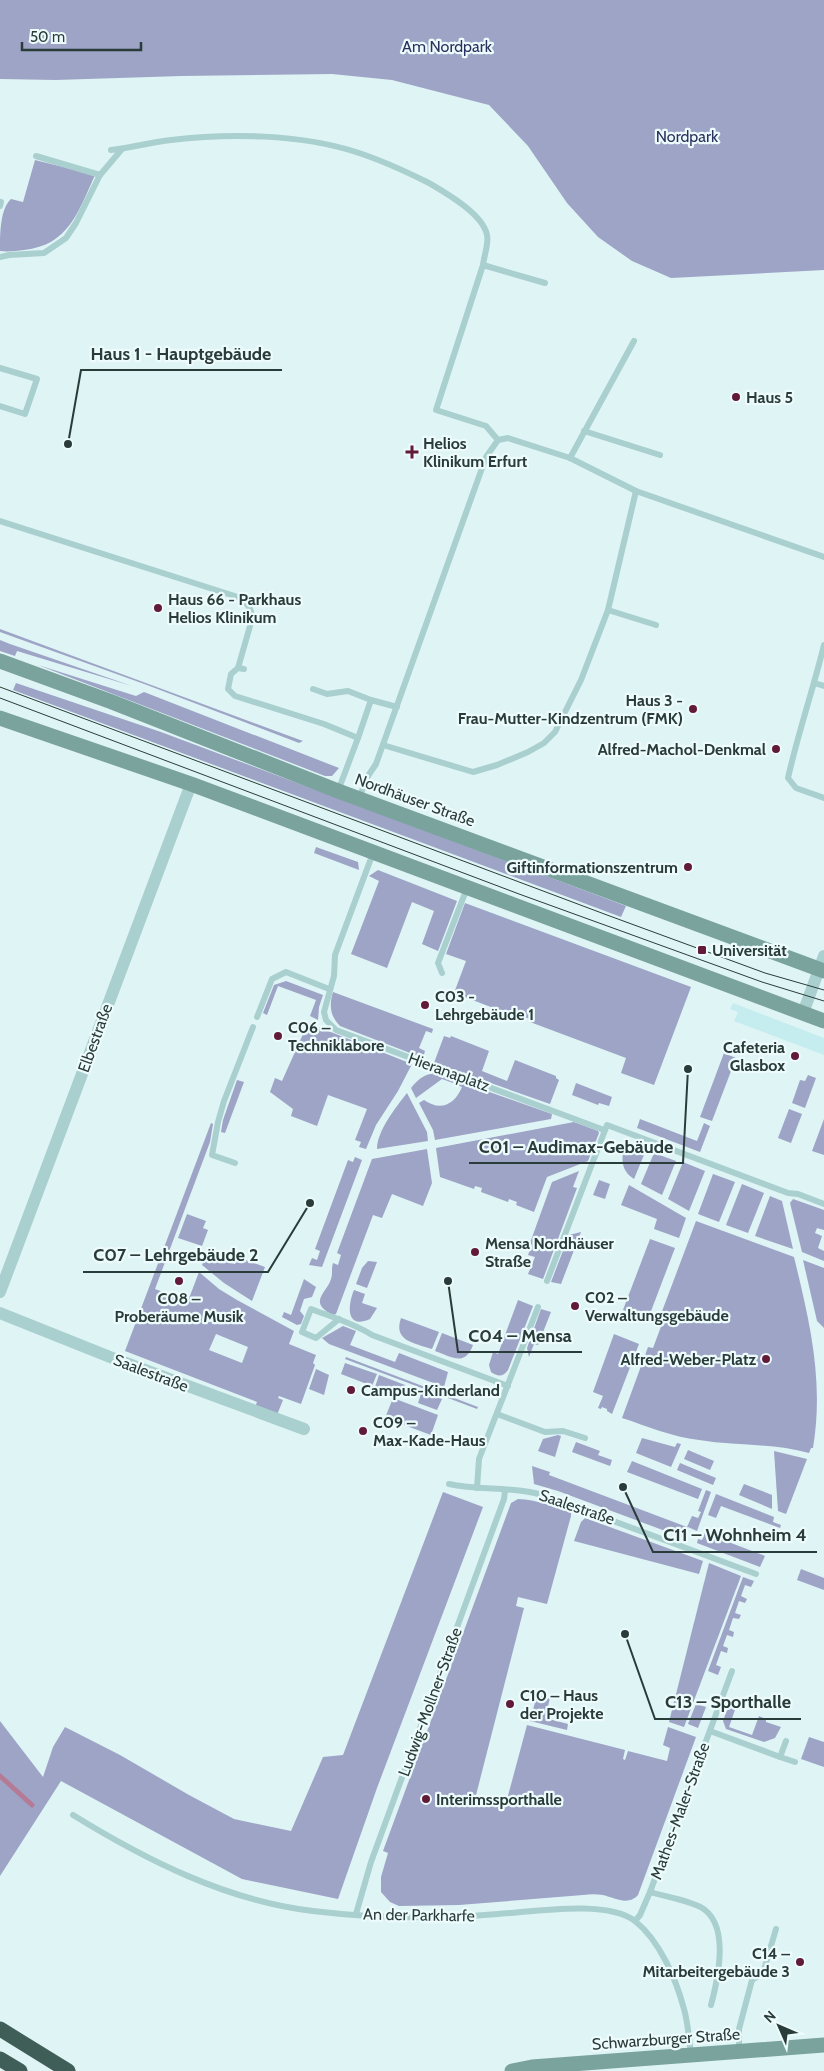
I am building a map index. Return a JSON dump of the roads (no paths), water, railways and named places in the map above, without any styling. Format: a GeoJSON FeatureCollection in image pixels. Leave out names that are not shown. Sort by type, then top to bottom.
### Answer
{"type":"FeatureCollection","features":[{"type":"Feature","properties":{"kind":"highway"},"geometry":{"type":"LineString","coordinates":[[0,2029],[68,2071]]}},
{"type":"Feature","properties":{"kind":"highway"},"geometry":{"type":"LineString","coordinates":[[0,2058],[20,2071]]}},
{"type":"Feature","properties":{"kind":"main road","name":"Nordhäuser Straße"},"geometry":{"type":"LineString","coordinates":[[0,661],[112,702],[338,791],[823,963]]}},
{"type":"Feature","properties":{"kind":"main road"},"geometry":{"type":"LineString","coordinates":[[0,718],[190,784],[824,1021]]}},
{"type":"Feature","properties":{"kind":"main road","name":"Schwarzburger Straße"},"geometry":{"type":"LineString","coordinates":[[512,2071],[532,2067],[824,2045]]}},
{"type":"Feature","properties":{"kind":"street","name":"Elbestraße"},"geometry":{"type":"LineString","coordinates":[[0,1292],[190,784]]}},
{"type":"Feature","properties":{"kind":"street","name":"Nordhäuser Straße"},"geometry":{"type":"LineString","coordinates":[[803,1013],[823,963]]}},
{"type":"Feature","properties":{"kind":"street","name":"Saalestraße"},"geometry":{"type":"LineString","coordinates":[[0,1313],[115,1359],[304,1429]]}},
{"type":"Feature","properties":{"kind":"lane"},"geometry":{"type":"LineString","coordinates":[[111,150],[171,140],[209,137],[248,136],[316,143],[355,151],[407,172],[440,189],[476,215],[487,235],[483,265],[436,410],[486,426],[498,440]]}},
{"type":"Feature","properties":{"kind":"lane"},"geometry":{"type":"LineString","coordinates":[[0,257],[44,252],[66,238],[76,223],[100,175],[122,149]]}},
{"type":"Feature","properties":{"kind":"lane"},"geometry":{"type":"LineString","coordinates":[[36,156],[100,175]]}},
{"type":"Feature","properties":{"kind":"lane"},"geometry":{"type":"LineString","coordinates":[[483,265],[544,284]]}},
{"type":"Feature","properties":{"kind":"lane"},"geometry":{"type":"LineString","coordinates":[[570,458],[634,341]]}},
{"type":"Feature","properties":{"kind":"lane"},"geometry":{"type":"LineString","coordinates":[[0,368],[37,379],[25,414],[0,406]]}},
{"type":"Feature","properties":{"kind":"lane"},"geometry":{"type":"LineString","coordinates":[[584,431],[660,455]]}},
{"type":"Feature","properties":{"kind":"lane"},"geometry":{"type":"LineString","coordinates":[[359,798],[383,745],[486,457],[498,440],[508,438],[570,458],[636,491],[824,557]]}},
{"type":"Feature","properties":{"kind":"lane"},"geometry":{"type":"LineString","coordinates":[[383,745],[473,772],[497,765],[528,752],[555,732],[581,680],[608,610],[636,491]]}},
{"type":"Feature","properties":{"kind":"lane"},"geometry":{"type":"LineString","coordinates":[[0,522],[241,598],[252,611],[252,619],[241,669],[231,674],[228,689],[235,696],[324,724],[358,738]]}},
{"type":"Feature","properties":{"kind":"lane"},"geometry":{"type":"LineString","coordinates":[[608,610],[656,624]]}},
{"type":"Feature","properties":{"kind":"lane"},"geometry":{"type":"LineString","coordinates":[[824,645],[798,733],[788,778],[796,788],[824,798]]}},
{"type":"Feature","properties":{"kind":"lane"},"geometry":{"type":"LineString","coordinates":[[814,683],[824,686]]}},
{"type":"Feature","properties":{"kind":"lane"},"geometry":{"type":"LineString","coordinates":[[313,689],[328,694],[348,691],[397,707]]}},
{"type":"Feature","properties":{"kind":"lane"},"geometry":{"type":"LineString","coordinates":[[338,791],[371,700]]}},
{"type":"Feature","properties":{"kind":"lane","name":"Hieranaplatz"},"geometry":{"type":"LineString","coordinates":[[373,853],[334,955],[334,976],[324,1012],[326,1020],[336,1030],[605,1127]]}},
{"type":"Feature","properties":{"kind":"lane"},"geometry":{"type":"LineString","coordinates":[[442,973],[438,963],[467,888]]}},
{"type":"Feature","properties":{"kind":"lane"},"geometry":{"type":"LineString","coordinates":[[257,1017],[272,979],[286,972],[329,989]]}},
{"type":"Feature","properties":{"kind":"lane"},"geometry":{"type":"LineString","coordinates":[[235,1163],[212,1155],[224,1102],[253,1027]]}},
{"type":"Feature","properties":{"kind":"lane"},"geometry":{"type":"LineString","coordinates":[[547,1281],[605,1127],[824,1204]]}},
{"type":"Feature","properties":{"kind":"lane"},"geometry":{"type":"LineString","coordinates":[[477,1488],[479,1459],[538,1307]]}},
{"type":"Feature","properties":{"kind":"lane"},"geometry":{"type":"LineString","coordinates":[[339,1319],[316,1338],[302,1332],[311,1309],[339,1319],[361,1328],[372,1335],[508,1386]]}},
{"type":"Feature","properties":{"kind":"lane"},"geometry":{"type":"LineString","coordinates":[[497,1414],[545,1432],[563,1430],[585,1438]]}},
{"type":"Feature","properties":{"kind":"lane","name":"Saalestraße"},"geometry":{"type":"LineString","coordinates":[[449,1484],[477,1488],[518,1489],[546,1496],[756,1574]]}},
{"type":"Feature","properties":{"kind":"lane","name":"Ludwig-Mollner-Straße"},"geometry":{"type":"LineString","coordinates":[[356,1914],[371,1862],[504,1499],[505,1490]]}},
{"type":"Feature","properties":{"kind":"lane","name":"Mathes-Maler-Straße"},"geometry":{"type":"LineString","coordinates":[[634,1921],[640,1914],[650,1892],[732,1672]]}},
{"type":"Feature","properties":{"kind":"lane"},"geometry":{"type":"LineString","coordinates":[[710,1731],[795,1762]]}},
{"type":"Feature","properties":{"kind":"lane"},"geometry":{"type":"LineString","coordinates":[[780,1757],[786,1741]]}},
{"type":"Feature","properties":{"kind":"lane","name":"An der Parkharfe"},"geometry":{"type":"LineString","coordinates":[[73,1815],[107,1836],[186,1875],[266,1903],[313,1911],[397,1918],[440,1918],[583,1908],[600,1909],[621,1915],[634,1921],[660,1952],[684,2010],[691,2055]]}},
{"type":"Feature","properties":{"kind":"lane"},"geometry":{"type":"LineString","coordinates":[[650,1892],[705,1909],[717,1926],[720,1940],[719,1960],[716,1986],[711,2005]]}},
{"type":"Feature","properties":{"kind":"lane"},"geometry":{"type":"LineString","coordinates":[[739,2052],[739,2029],[752,1980],[764,1973],[776,1929]]}},
{"type":"Feature","properties":{"kind":"waterway"},"geometry":{"type":"LineString","coordinates":[[0,1776],[32,1805]]}},
{"type":"Feature","properties":{"kind":"tram line"},"geometry":{"type":"LineString","coordinates":[[0,687],[607,915],[765,973],[824,990]]}},
{"type":"Feature","properties":{"kind":"tram line"},"geometry":{"type":"LineString","coordinates":[[0,698],[519,894],[762,982],[824,1001]]}},
{"type":"Feature","properties":{"kind":"place","name":"Haus 5"},"geometry":{"type":"Point","coordinates":[736,397]}},
{"type":"Feature","properties":{"kind":"place","name":"Haus 1 - Hauptgebäude"},"geometry":{"type":"Point","coordinates":[68,444]}},
{"type":"Feature","properties":{"kind":"place","name":"Helios Klinikum Erfurt"},"geometry":{"type":"Point","coordinates":[412,452]}},
{"type":"Feature","properties":{"kind":"place","name":"Haus 66 - Parkhaus Helios Klinikum"},"geometry":{"type":"Point","coordinates":[158,608]}},
{"type":"Feature","properties":{"kind":"place","name":"Haus 3 - Frau-Mutter-Kindzentrum (FMK)"},"geometry":{"type":"Point","coordinates":[693,709]}},
{"type":"Feature","properties":{"kind":"place","name":"Alfred-Machol-Denkmal"},"geometry":{"type":"Point","coordinates":[776,749]}},
{"type":"Feature","properties":{"kind":"place","name":"Giftinformationszentrum"},"geometry":{"type":"Point","coordinates":[688,867]}},
{"type":"Feature","properties":{"kind":"place","name":"Universität"},"geometry":{"type":"Point","coordinates":[702,950]}},
{"type":"Feature","properties":{"kind":"place","name":"C03 - Lehrgebäude 1"},"geometry":{"type":"Point","coordinates":[425,1005]}},
{"type":"Feature","properties":{"kind":"place","name":"C06 – Techniklabore"},"geometry":{"type":"Point","coordinates":[278,1036]}},
{"type":"Feature","properties":{"kind":"place","name":"Cafeteria Glasbox"},"geometry":{"type":"Point","coordinates":[795,1056]}},
{"type":"Feature","properties":{"kind":"place","name":"C01 – Audimax-Gebäude"},"geometry":{"type":"Point","coordinates":[688,1069]}},
{"type":"Feature","properties":{"kind":"place","name":"C07 – Lehrgebäude 2"},"geometry":{"type":"Point","coordinates":[310,1203]}},
{"type":"Feature","properties":{"kind":"place","name":"Mensa Nordhäuser Straße"},"geometry":{"type":"Point","coordinates":[475,1252]}},
{"type":"Feature","properties":{"kind":"place","name":"C08 – Proberäume Musik"},"geometry":{"type":"Point","coordinates":[179,1281]}},
{"type":"Feature","properties":{"kind":"place","name":"C04 – Mensa"},"geometry":{"type":"Point","coordinates":[448,1281]}},
{"type":"Feature","properties":{"kind":"place","name":"C02 – Verwaltungsgebäude"},"geometry":{"type":"Point","coordinates":[575,1306]}},
{"type":"Feature","properties":{"kind":"place","name":"Alfred-Weber-Platz"},"geometry":{"type":"Point","coordinates":[766,1359]}},
{"type":"Feature","properties":{"kind":"place","name":"Campus-Kinderland"},"geometry":{"type":"Point","coordinates":[351,1390]}},
{"type":"Feature","properties":{"kind":"place","name":"C09 – Max-Kade-Haus"},"geometry":{"type":"Point","coordinates":[363,1431]}},
{"type":"Feature","properties":{"kind":"place","name":"C11 – Wohnheim 4"},"geometry":{"type":"Point","coordinates":[623,1487]}},
{"type":"Feature","properties":{"kind":"place","name":"C13 – Sporthalle"},"geometry":{"type":"Point","coordinates":[625,1634]}},
{"type":"Feature","properties":{"kind":"place","name":"C10 – Haus der Projekte"},"geometry":{"type":"Point","coordinates":[510,1704]}},
{"type":"Feature","properties":{"kind":"place","name":"Interimssporthalle"},"geometry":{"type":"Point","coordinates":[426,1799]}},
{"type":"Feature","properties":{"kind":"place","name":"C14 – Mitarbeitergebäude 3"},"geometry":{"type":"Point","coordinates":[800,1962]}},
{"type":"Feature","properties":{"kind":"park label","name":"Am Nordpark"},"geometry":{"type":"Point","coordinates":[447,46]}},
{"type":"Feature","properties":{"kind":"park label","name":"Nordpark"},"geometry":{"type":"Point","coordinates":[687,136]}}]}
